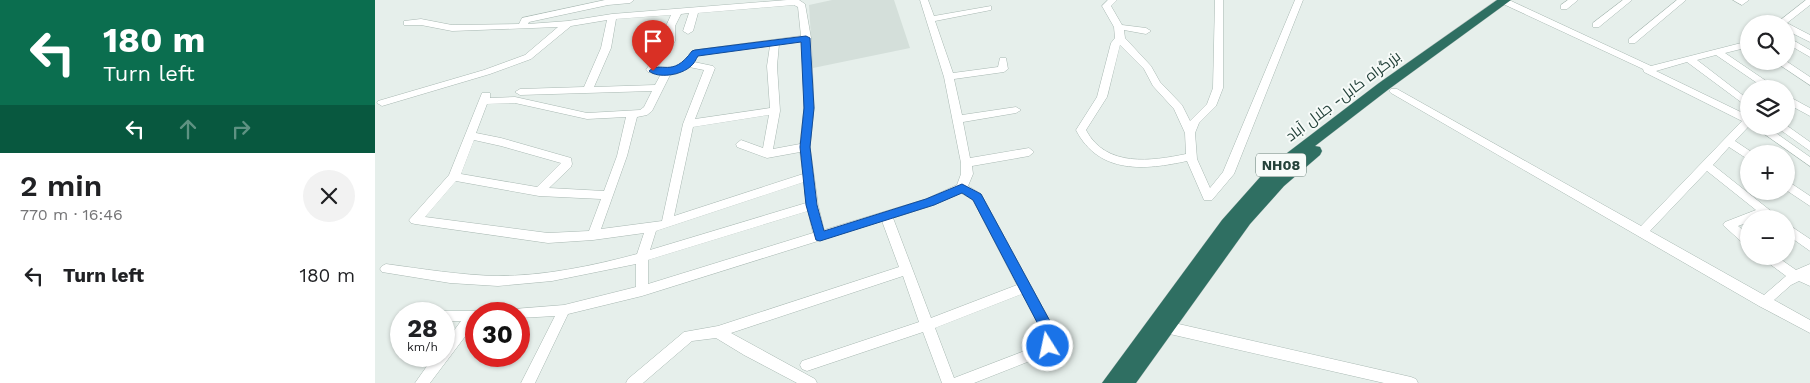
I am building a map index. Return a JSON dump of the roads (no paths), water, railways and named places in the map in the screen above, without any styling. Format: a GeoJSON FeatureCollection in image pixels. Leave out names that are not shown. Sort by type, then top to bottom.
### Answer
{"type":"FeatureCollection","features":[{"type":"Feature","properties":{"kind":"highway","name":"بزرگراه کابل- جلال آباد"},"geometry":{"type":"LineString","coordinates":[[1111,383],[1245,220],[1279,182],[1303,160],[1509,1]]}},
{"type":"Feature","properties":{"kind":"highway","name":"بزرگراه کابل- جلال آباد"},"geometry":{"type":"LineString","coordinates":[[1125,383],[1160,325],[1228,224],[1275,170],[1384,86],[1509,1]]}},
{"type":"Feature","properties":{"kind":"street"},"geometry":{"type":"LineString","coordinates":[[522,27],[525,20],[608,2],[630,0]]}},
{"type":"Feature","properties":{"kind":"street"},"geometry":{"type":"LineString","coordinates":[[530,312],[563,310],[641,291],[930,202],[962,188],[967,174],[966,163],[949,77],[924,0]]}},
{"type":"Feature","properties":{"kind":"street"},"geometry":{"type":"LineString","coordinates":[[1113,0],[1106,6],[1119,27],[1120,39],[1149,68],[1156,84],[1178,107],[1190,133],[1192,156],[1208,198],[1229,174],[1299,0]]}},
{"type":"Feature","properties":{"kind":"street"},"geometry":{"type":"LineString","coordinates":[[1190,133],[1195,121],[1211,106],[1218,88],[1219,0]]}},
{"type":"Feature","properties":{"kind":"street"},"geometry":{"type":"LineString","coordinates":[[1564,7],[1574,0]]}},
{"type":"Feature","properties":{"kind":"street"},"geometry":{"type":"LineString","coordinates":[[1595,25],[1628,0]]}},
{"type":"Feature","properties":{"kind":"street"},"geometry":{"type":"LineString","coordinates":[[1632,41],[1682,0]]}},
{"type":"Feature","properties":{"kind":"street"},"geometry":{"type":"LineString","coordinates":[[1737,0],[1742,2],[1745,0]]}},
{"type":"Feature","properties":{"kind":"street"},"geometry":{"type":"LineString","coordinates":[[407,23],[421,22],[452,28],[522,27],[567,24],[612,17],[694,11],[746,3],[793,1],[801,6],[806,38],[809,108],[805,147],[812,205],[820,236]]}},
{"type":"Feature","properties":{"kind":"street"},"geometry":{"type":"LineString","coordinates":[[1509,1],[1650,69],[1740,46]]}},
{"type":"Feature","properties":{"kind":"street"},"geometry":{"type":"LineString","coordinates":[[1791,15],[1810,1]]}},
{"type":"Feature","properties":{"kind":"street"},"geometry":{"type":"LineString","coordinates":[[930,20],[988,8]]}},
{"type":"Feature","properties":{"kind":"street"},"geometry":{"type":"LineString","coordinates":[[1800,8],[1810,13]]}},
{"type":"Feature","properties":{"kind":"street"},"geometry":{"type":"LineString","coordinates":[[687,31],[694,11]]}},
{"type":"Feature","properties":{"kind":"street"},"geometry":{"type":"LineString","coordinates":[[677,12],[672,20],[669,32],[670,41],[651,68],[653,71],[673,72],[688,64],[695,53],[806,38]]}},
{"type":"Feature","properties":{"kind":"street"},"geometry":{"type":"LineString","coordinates":[[588,90],[606,48],[612,17]]}},
{"type":"Feature","properties":{"kind":"street"},"geometry":{"type":"LineString","coordinates":[[381,103],[487,72],[528,57],[567,24]]}},
{"type":"Feature","properties":{"kind":"street"},"geometry":{"type":"LineString","coordinates":[[1119,27],[1146,31]]}},
{"type":"Feature","properties":{"kind":"street"},"geometry":{"type":"LineString","coordinates":[[1795,30],[1810,39]]}},
{"type":"Feature","properties":{"kind":"street"},"geometry":{"type":"LineString","coordinates":[[1795,34],[1799,32]]}},
{"type":"Feature","properties":{"kind":"street"},"geometry":{"type":"LineString","coordinates":[[1120,39],[1116,43],[1102,97],[1081,130],[1089,144],[1121,163],[1144,166],[1192,156]]}},
{"type":"Feature","properties":{"kind":"street"},"geometry":{"type":"LineString","coordinates":[[767,154],[775,111],[772,66],[775,41]]}},
{"type":"Feature","properties":{"kind":"street"},"geometry":{"type":"LineString","coordinates":[[1795,43],[1810,54]]}},
{"type":"Feature","properties":{"kind":"street"},"geometry":{"type":"LineString","coordinates":[[1717,52],[1759,80]]}},
{"type":"Feature","properties":{"kind":"street"},"geometry":{"type":"LineString","coordinates":[[1689,59],[1740,98]]}},
{"type":"Feature","properties":{"kind":"street"},"geometry":{"type":"LineString","coordinates":[[949,77],[1001,70],[1003,68],[1003,60]]}},
{"type":"Feature","properties":{"kind":"street"},"geometry":{"type":"LineString","coordinates":[[667,223],[688,124],[710,68],[688,64]]}},
{"type":"Feature","properties":{"kind":"street"},"geometry":{"type":"LineString","coordinates":[[1650,69],[1647,70],[1740,116]]}},
{"type":"Feature","properties":{"kind":"street"},"geometry":{"type":"LineString","coordinates":[[1792,70],[1810,82]]}},
{"type":"Feature","properties":{"kind":"street"},"geometry":{"type":"LineString","coordinates":[[666,72],[646,112],[632,115],[587,116],[523,101],[485,98],[455,177],[415,220],[548,238],[593,235],[652,227],[667,223],[808,176]]}},
{"type":"Feature","properties":{"kind":"street"},"geometry":{"type":"LineString","coordinates":[[520,92],[657,88]]}},
{"type":"Feature","properties":{"kind":"street"},"geometry":{"type":"LineString","coordinates":[[1394,91],[1810,327]]}},
{"type":"Feature","properties":{"kind":"street"},"geometry":{"type":"LineString","coordinates":[[1795,104],[1810,113]]}},
{"type":"Feature","properties":{"kind":"street"},"geometry":{"type":"LineString","coordinates":[[957,120],[1015,110]]}},
{"type":"Feature","properties":{"kind":"street"},"geometry":{"type":"LineString","coordinates":[[688,124],[775,111]]}},
{"type":"Feature","properties":{"kind":"street"},"geometry":{"type":"LineString","coordinates":[[593,235],[622,156],[632,115]]}},
{"type":"Feature","properties":{"kind":"street"},"geometry":{"type":"LineString","coordinates":[[1642,232],[1740,130]]}},
{"type":"Feature","properties":{"kind":"street"},"geometry":{"type":"LineString","coordinates":[[1771,135],[1810,162]]}},
{"type":"Feature","properties":{"kind":"street"},"geometry":{"type":"LineString","coordinates":[[1792,135],[1810,148]]}},
{"type":"Feature","properties":{"kind":"street"},"geometry":{"type":"LineString","coordinates":[[471,136],[501,142],[567,161],[567,164],[539,192]]}},
{"type":"Feature","properties":{"kind":"street"},"geometry":{"type":"LineString","coordinates":[[1729,142],[1740,150]]}},
{"type":"Feature","properties":{"kind":"street"},"geometry":{"type":"LineString","coordinates":[[741,144],[767,154],[805,147]]}},
{"type":"Feature","properties":{"kind":"street"},"geometry":{"type":"LineString","coordinates":[[966,163],[1029,152]]}},
{"type":"Feature","properties":{"kind":"street"},"geometry":{"type":"LineString","coordinates":[[1705,165],[1764,210]]}},
{"type":"Feature","properties":{"kind":"street"},"geometry":{"type":"LineString","coordinates":[[455,177],[539,192],[607,195]]}},
{"type":"Feature","properties":{"kind":"street"},"geometry":{"type":"LineString","coordinates":[[958,383],[1039,351],[1048,346],[1049,338],[1046,327],[977,197],[962,188]]}},
{"type":"Feature","properties":{"kind":"street"},"geometry":{"type":"LineString","coordinates":[[1795,191],[1810,202]]}},
{"type":"Feature","properties":{"kind":"street"},"geometry":{"type":"LineString","coordinates":[[385,269],[481,280],[513,280],[557,276],[642,257],[812,205]]}},
{"type":"Feature","properties":{"kind":"street"},"geometry":{"type":"LineString","coordinates":[[885,216],[949,383]]}},
{"type":"Feature","properties":{"kind":"street"},"geometry":{"type":"LineString","coordinates":[[1740,221],[1729,225],[1740,234]]}},
{"type":"Feature","properties":{"kind":"street"},"geometry":{"type":"LineString","coordinates":[[641,291],[642,257],[652,227]]}},
{"type":"Feature","properties":{"kind":"street"},"geometry":{"type":"LineString","coordinates":[[1795,234],[1810,246]]}},
{"type":"Feature","properties":{"kind":"street"},"geometry":{"type":"LineString","coordinates":[[1784,265],[1803,275]]}},
{"type":"Feature","properties":{"kind":"street"},"geometry":{"type":"LineString","coordinates":[[633,383],[689,336],[719,332],[906,270]]}},
{"type":"Feature","properties":{"kind":"street"},"geometry":{"type":"LineString","coordinates":[[1765,302],[1787,281],[1803,275]]}},
{"type":"Feature","properties":{"kind":"street"},"geometry":{"type":"LineString","coordinates":[[807,365],[927,325],[1025,287]]}},
{"type":"Feature","properties":{"kind":"street"},"geometry":{"type":"LineString","coordinates":[[528,383],[563,310]]}},
{"type":"Feature","properties":{"kind":"street"},"geometry":{"type":"LineString","coordinates":[[1160,325],[1411,383]]}},
{"type":"Feature","properties":{"kind":"street"},"geometry":{"type":"LineString","coordinates":[[455,340],[465,328]]}},
{"type":"Feature","properties":{"kind":"street"},"geometry":{"type":"LineString","coordinates":[[719,332],[749,351],[810,383]]}},
{"type":"Feature","properties":{"kind":"street"},"geometry":{"type":"LineString","coordinates":[[422,383],[434,367]]}}]}
